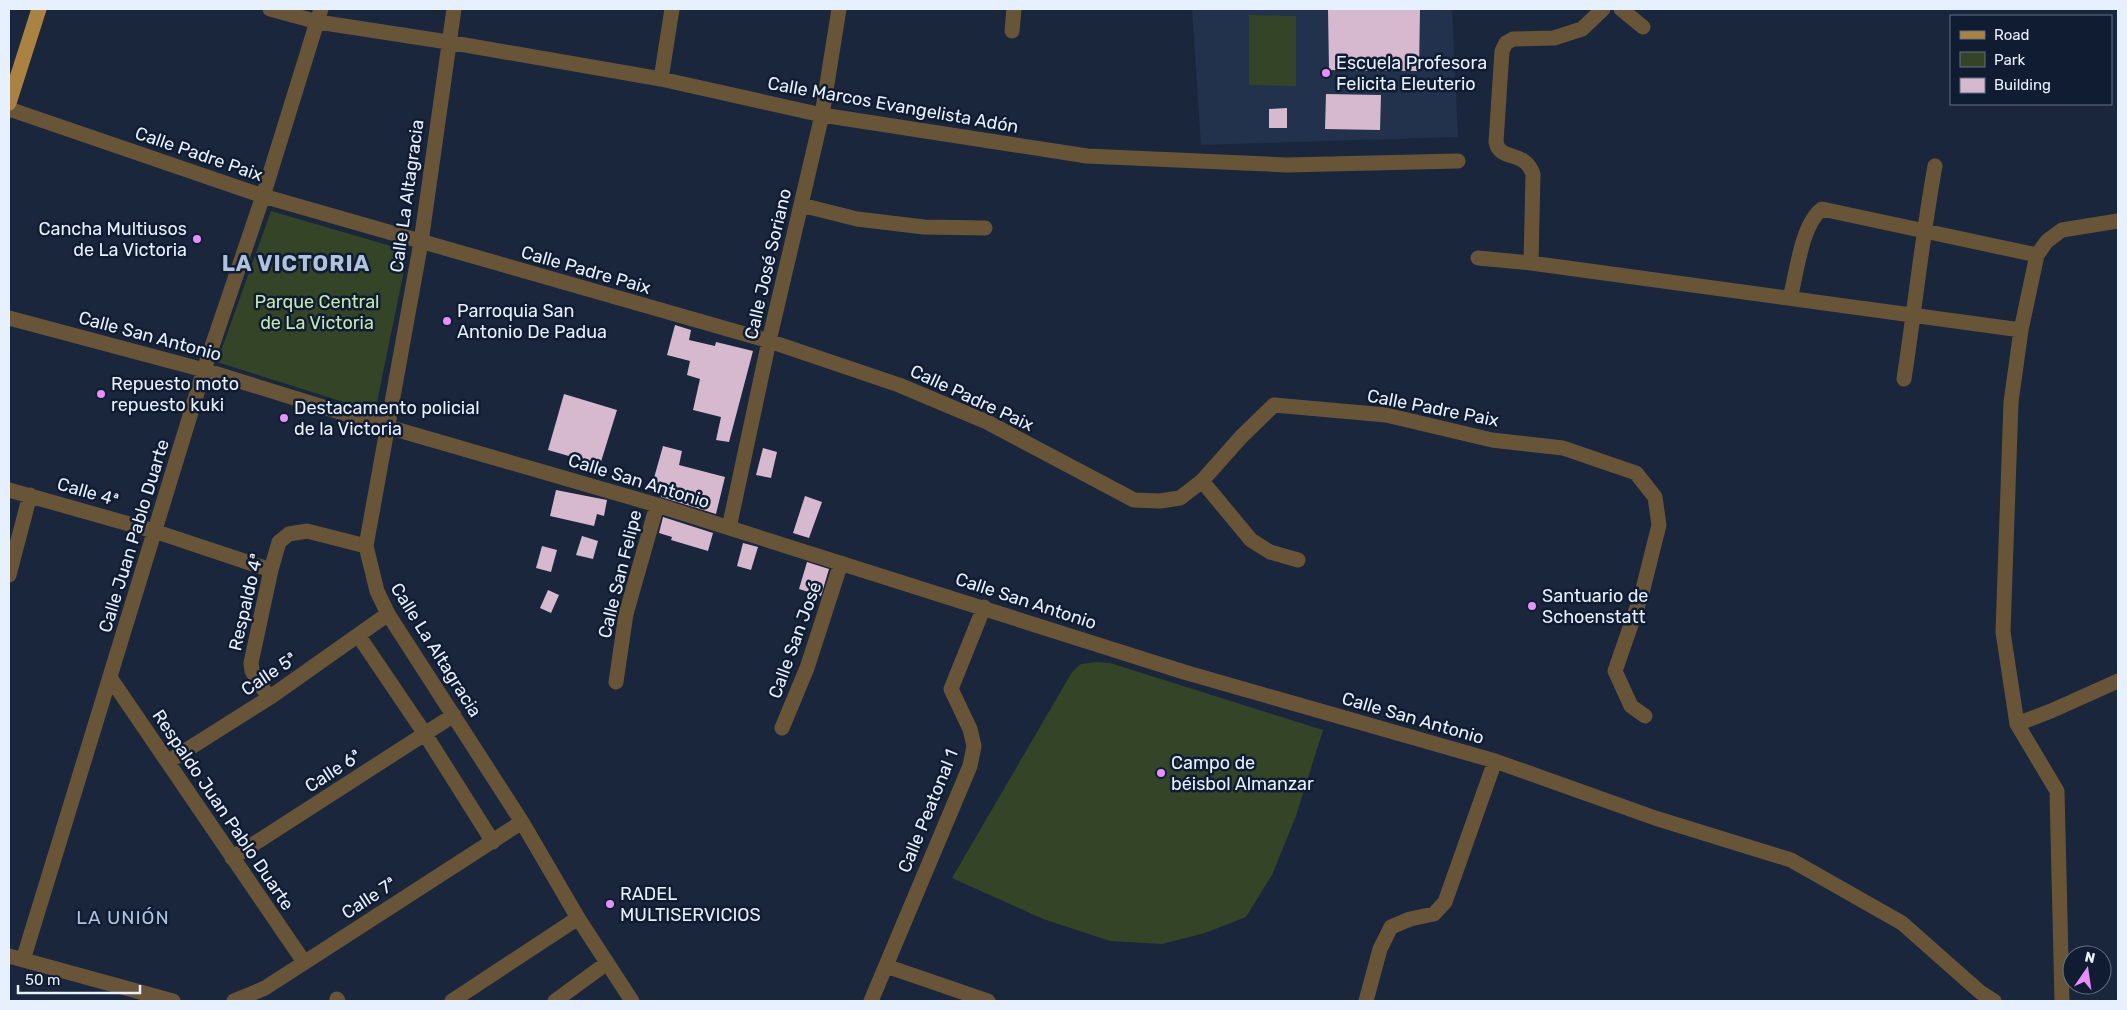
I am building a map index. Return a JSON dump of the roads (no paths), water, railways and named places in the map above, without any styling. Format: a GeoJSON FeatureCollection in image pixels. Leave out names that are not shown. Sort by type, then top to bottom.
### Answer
{"type":"FeatureCollection","features":[{"type":"Feature","properties":{"kind":"main road"},"geometry":{"type":"LineString","coordinates":[[9,103],[40,9]]}},
{"type":"Feature","properties":{"kind":"street","name":"Calle Marcos Evangelista Adón"},"geometry":{"type":"LineString","coordinates":[[270,9],[320,16],[448,42],[660,79],[822,115],[1087,156],[1286,165],[1458,161]]}},
{"type":"Feature","properties":{"kind":"street","name":"Calle La Altagracia"},"geometry":{"type":"LineString","coordinates":[[454,9],[421,242],[366,546],[374,585],[388,614],[522,822],[578,918],[632,1001]]}},
{"type":"Feature","properties":{"kind":"street"},"geometry":{"type":"LineString","coordinates":[[660,79],[672,9]]}},
{"type":"Feature","properties":{"kind":"street","name":"Calle José Soriano"},"geometry":{"type":"LineString","coordinates":[[729,528],[769,341],[822,115],[839,9]]}},
{"type":"Feature","properties":{"kind":"street"},"geometry":{"type":"LineString","coordinates":[[1012,32],[1014,9]]}},
{"type":"Feature","properties":{"kind":"street"},"geometry":{"type":"LineString","coordinates":[[1531,263],[1533,174],[1530,166],[1524,160],[1500,152],[1496,142],[1502,52],[1506,43],[1513,39],[1554,38],[1582,30],[1603,9]]}},
{"type":"Feature","properties":{"kind":"street"},"geometry":{"type":"LineString","coordinates":[[1621,9],[1643,27]]}},
{"type":"Feature","properties":{"kind":"street","name":"Calle Juan Pablo Duarte"},"geometry":{"type":"LineString","coordinates":[[16,958],[110,679],[204,370],[264,196],[320,16]]}},
{"type":"Feature","properties":{"kind":"street","name":"Calle Padre Paix"},"geometry":{"type":"LineString","coordinates":[[9,109],[264,196],[769,341],[899,385],[987,422],[1134,500],[1160,501],[1180,498],[1202,480],[1241,437],[1274,405],[1386,415],[1492,440],[1563,448],[1636,473],[1655,497],[1659,525],[1642,593],[1615,671],[1631,706],[1645,716]]}},
{"type":"Feature","properties":{"kind":"street"},"geometry":{"type":"LineString","coordinates":[[1904,379],[1914,316],[1923,230],[1935,166]]}},
{"type":"Feature","properties":{"kind":"street"},"geometry":{"type":"LineString","coordinates":[[801,205],[857,219],[924,227],[985,228]]}},
{"type":"Feature","properties":{"kind":"street"},"geometry":{"type":"LineString","coordinates":[[1790,298],[1808,227],[1814,215],[1822,209],[2037,255]]}},
{"type":"Feature","properties":{"kind":"street"},"geometry":{"type":"LineString","coordinates":[[2062,1001],[2057,791],[2017,724],[2002,632],[2011,402],[2021,330],[2037,255],[2047,241],[2062,230],[2118,221]]}},
{"type":"Feature","properties":{"kind":"street"},"geometry":{"type":"LineString","coordinates":[[1478,258],[1531,263],[2021,330]]}},
{"type":"Feature","properties":{"kind":"street","name":"Calle San Antonio"},"geometry":{"type":"LineString","coordinates":[[9,318],[204,370],[388,427],[657,505],[984,607],[1184,672],[1494,761],[1655,818],[1791,860],[1902,923],[1980,992],[1994,1001]]}},
{"type":"Feature","properties":{"kind":"street"},"geometry":{"type":"LineString","coordinates":[[1202,480],[1251,540],[1270,552],[1298,560]]}},
{"type":"Feature","properties":{"kind":"street","name":"Calle 4ª"},"geometry":{"type":"LineString","coordinates":[[9,490],[154,531],[270,570]]}},
{"type":"Feature","properties":{"kind":"street"},"geometry":{"type":"LineString","coordinates":[[9,575],[30,495]]}},
{"type":"Feature","properties":{"kind":"street","name":"Calle San Felipe"},"geometry":{"type":"LineString","coordinates":[[616,682],[626,614],[657,505]]}},
{"type":"Feature","properties":{"kind":"street","name":"Respaldo 4ª"},"geometry":{"type":"LineString","coordinates":[[269,698],[251,668],[270,570],[279,542],[289,534],[308,531],[366,546]]}},
{"type":"Feature","properties":{"kind":"street","name":"Calle San José"},"geometry":{"type":"LineString","coordinates":[[782,728],[810,661],[841,563]]}},
{"type":"Feature","properties":{"kind":"street","name":"Calle Peatonal 1"},"geometry":{"type":"LineString","coordinates":[[871,1001],[970,766],[974,746],[970,729],[951,688],[984,607]]}},
{"type":"Feature","properties":{"kind":"street","name":"Calle 5ª"},"geometry":{"type":"LineString","coordinates":[[168,761],[269,698],[388,614]]}},
{"type":"Feature","properties":{"kind":"street"},"geometry":{"type":"LineString","coordinates":[[358,635],[425,734],[493,842]]}},
{"type":"Feature","properties":{"kind":"street","name":"Respaldo Juan Pablo Duarte"},"geometry":{"type":"LineString","coordinates":[[110,679],[304,962]]}},
{"type":"Feature","properties":{"kind":"street"},"geometry":{"type":"LineString","coordinates":[[2017,724],[2118,681]]}},
{"type":"Feature","properties":{"kind":"street","name":"Calle 6ª"},"geometry":{"type":"LineString","coordinates":[[232,858],[454,715]]}},
{"type":"Feature","properties":{"kind":"street"},"geometry":{"type":"LineString","coordinates":[[1366,1001],[1380,949],[1391,928],[1410,919],[1434,914],[1445,902],[1494,761]]}},
{"type":"Feature","properties":{"kind":"street","name":"Calle 7ª"},"geometry":{"type":"LineString","coordinates":[[234,1001],[265,988],[522,822]]}},
{"type":"Feature","properties":{"kind":"street"},"geometry":{"type":"LineString","coordinates":[[452,1001],[578,918]]}},
{"type":"Feature","properties":{"kind":"street"},"geometry":{"type":"LineString","coordinates":[[16,958],[173,1001]]}},
{"type":"Feature","properties":{"kind":"street"},"geometry":{"type":"LineString","coordinates":[[555,1001],[608,963]]}},
{"type":"Feature","properties":{"kind":"street"},"geometry":{"type":"LineString","coordinates":[[886,966],[988,1001]]}},
{"type":"Feature","properties":{"kind":"place","name":"Escuela Profesora Felicita Eleuterio"},"geometry":{"type":"Point","coordinates":[1326,73]}},
{"type":"Feature","properties":{"kind":"place","name":"Cancha Multiusos de La Victoria"},"geometry":{"type":"Point","coordinates":[197,239]}},
{"type":"Feature","properties":{"kind":"place","name":"Parroquia San Antonio De Padua"},"geometry":{"type":"Point","coordinates":[447,321]}},
{"type":"Feature","properties":{"kind":"place","name":"Repuesto moto repuesto kuki"},"geometry":{"type":"Point","coordinates":[101,394]}},
{"type":"Feature","properties":{"kind":"place","name":"Destacamento policial de la Victoria"},"geometry":{"type":"Point","coordinates":[284,418]}},
{"type":"Feature","properties":{"kind":"place","name":"Santuario de Schoenstatt"},"geometry":{"type":"Point","coordinates":[1532,606]}},
{"type":"Feature","properties":{"kind":"place","name":"Campo de béisbol Almanzar"},"geometry":{"type":"Point","coordinates":[1161,773]}},
{"type":"Feature","properties":{"kind":"place","name":"RADEL MULTISERVICIOS"},"geometry":{"type":"Point","coordinates":[610,904]}},
{"type":"Feature","properties":{"kind":"district","name":"LA VICTORIA"},"geometry":{"type":"Point","coordinates":[296,263]}},
{"type":"Feature","properties":{"kind":"district","name":"LA UNIÓN"},"geometry":{"type":"Point","coordinates":[123,917]}},
{"type":"Feature","properties":{"kind":"park label","name":"Parque Central de La Victoria"},"geometry":{"type":"Point","coordinates":[317,312]}}]}
